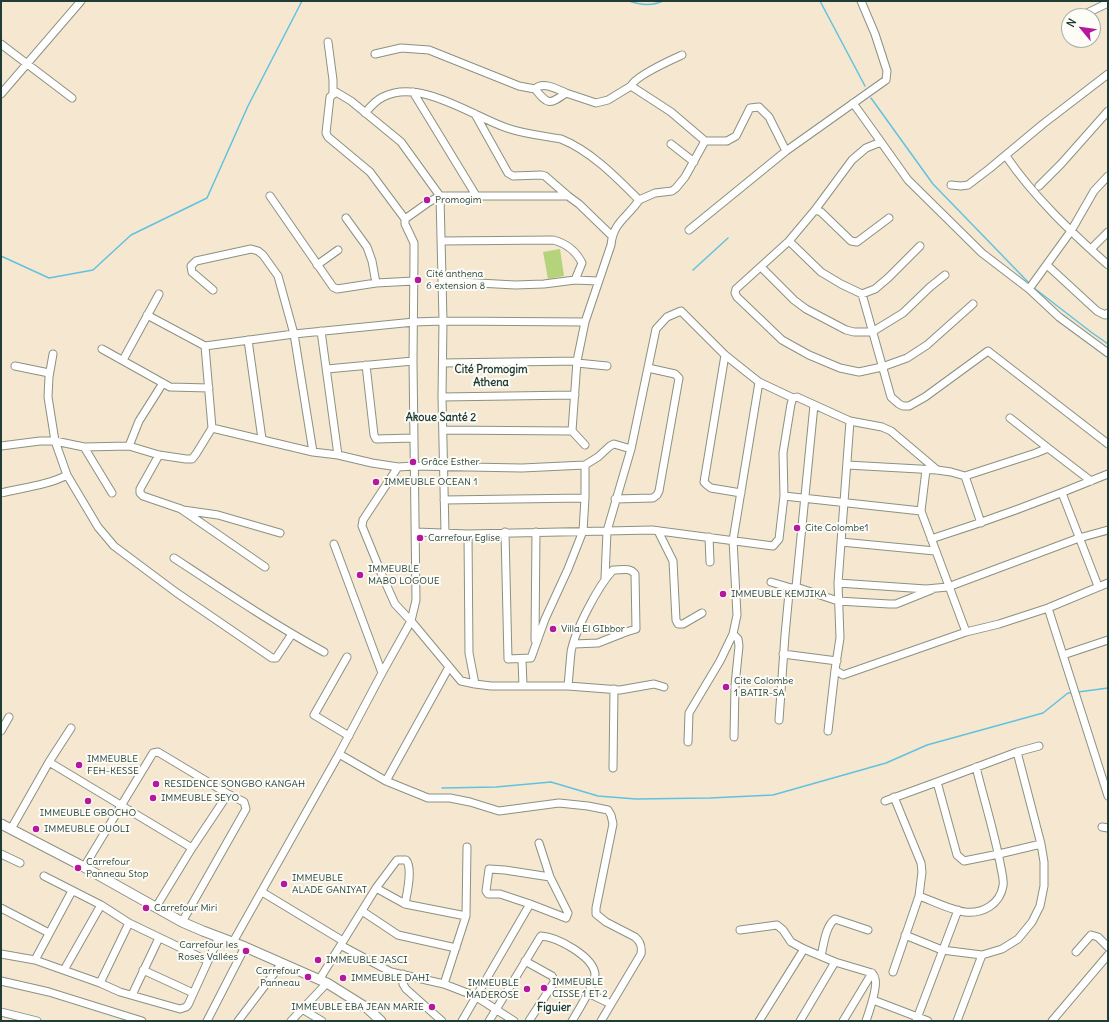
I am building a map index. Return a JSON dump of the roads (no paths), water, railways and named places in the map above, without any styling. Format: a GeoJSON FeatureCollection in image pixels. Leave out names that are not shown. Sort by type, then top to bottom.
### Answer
{"type":"FeatureCollection","features":[{"type":"Feature","properties":{"kind":"street"},"geometry":{"type":"LineString","coordinates":[[1,94],[81,1]]}},
{"type":"Feature","properties":{"kind":"street"},"geometry":{"type":"LineString","coordinates":[[689,230],[786,151],[886,80],[887,71],[875,34],[861,1]]}},
{"type":"Feature","properties":{"kind":"street"},"geometry":{"type":"LineString","coordinates":[[1097,8],[1108,3]]}},
{"type":"Feature","properties":{"kind":"street"},"geometry":{"type":"LineString","coordinates":[[233,942],[349,736],[411,621],[416,600],[413,361],[414,243],[404,224],[405,219],[370,172],[328,137],[326,133],[330,97],[333,93],[333,80],[328,42]]}},
{"type":"Feature","properties":{"kind":"street"},"geometry":{"type":"LineString","coordinates":[[1,44],[72,98]]}},
{"type":"Feature","properties":{"kind":"street"},"geometry":{"type":"LineString","coordinates":[[375,54],[400,48],[429,50],[519,86],[535,88],[545,85],[596,103],[608,100],[631,86],[632,83],[638,78],[682,55]]}},
{"type":"Feature","properties":{"kind":"street"},"geometry":{"type":"LineString","coordinates":[[950,185],[968,185],[1108,74]]}},
{"type":"Feature","properties":{"kind":"street"},"geometry":{"type":"LineString","coordinates":[[631,86],[671,112],[705,141],[727,141],[736,136],[750,108],[759,107],[769,117],[786,151]]}},
{"type":"Feature","properties":{"kind":"street"},"geometry":{"type":"LineString","coordinates":[[535,88],[548,102],[554,102],[566,93]]}},
{"type":"Feature","properties":{"kind":"street"},"geometry":{"type":"LineString","coordinates":[[333,93],[336,92],[346,98],[401,142],[440,196],[445,533]]}},
{"type":"Feature","properties":{"kind":"street"},"geometry":{"type":"LineString","coordinates":[[365,113],[380,98],[392,93],[413,92],[434,96],[511,129],[561,139],[568,142],[597,161],[640,200]]}},
{"type":"Feature","properties":{"kind":"street"},"geometry":{"type":"LineString","coordinates":[[413,92],[477,197]]}},
{"type":"Feature","properties":{"kind":"street"},"geometry":{"type":"LineString","coordinates":[[852,103],[908,180],[960,232],[982,253],[1029,289],[1059,317],[1108,353]]}},
{"type":"Feature","properties":{"kind":"street"},"geometry":{"type":"LineString","coordinates":[[1039,186],[1061,164],[1108,111]]}},
{"type":"Feature","properties":{"kind":"street"},"geometry":{"type":"LineString","coordinates":[[475,114],[508,173],[512,176],[545,176],[579,204],[612,235]]}},
{"type":"Feature","properties":{"kind":"street"},"geometry":{"type":"LineString","coordinates":[[584,445],[572,431],[577,362],[584,322],[611,245],[612,235],[620,221],[640,200],[655,193],[672,191],[676,188],[685,177],[705,141]]}},
{"type":"Feature","properties":{"kind":"street"},"geometry":{"type":"LineString","coordinates":[[881,142],[866,148],[852,160],[815,210],[790,240],[736,289],[735,293],[737,297],[782,340],[808,355],[852,371],[859,372],[882,367],[907,358],[927,345],[973,304]]}},
{"type":"Feature","properties":{"kind":"street"},"geometry":{"type":"LineString","coordinates":[[671,144],[694,162]]}},
{"type":"Feature","properties":{"kind":"street"},"geometry":{"type":"LineString","coordinates":[[1006,156],[1017,172],[1071,231],[1108,265]]}},
{"type":"Feature","properties":{"kind":"street"},"geometry":{"type":"LineString","coordinates":[[1029,289],[1071,231],[1094,191],[1108,176]]}},
{"type":"Feature","properties":{"kind":"street"},"geometry":{"type":"LineString","coordinates":[[270,196],[329,284],[333,287],[337,289],[376,283],[414,281]]}},
{"type":"Feature","properties":{"kind":"street"},"geometry":{"type":"LineString","coordinates":[[405,219],[428,202],[440,196],[568,196]]}},
{"type":"Feature","properties":{"kind":"street"},"geometry":{"type":"LineString","coordinates":[[815,210],[821,212],[851,241],[854,242],[857,242],[889,218]]}},
{"type":"Feature","properties":{"kind":"street"},"geometry":{"type":"LineString","coordinates":[[346,218],[366,247],[372,261],[376,283]]}},
{"type":"Feature","properties":{"kind":"street"},"geometry":{"type":"LineString","coordinates":[[1091,250],[1108,232]]}},
{"type":"Feature","properties":{"kind":"street"},"geometry":{"type":"LineString","coordinates":[[441,240],[553,240],[562,242],[578,256],[582,263],[575,280]]}},
{"type":"Feature","properties":{"kind":"street"},"geometry":{"type":"LineString","coordinates":[[790,240],[821,272],[862,294],[875,289],[920,246]]}},
{"type":"Feature","properties":{"kind":"street"},"geometry":{"type":"LineString","coordinates":[[213,290],[192,272],[191,266],[196,261],[251,249],[258,251],[263,255],[278,276],[294,334],[313,452]]}},
{"type":"Feature","properties":{"kind":"street"},"geometry":{"type":"LineString","coordinates":[[317,265],[338,250]]}},
{"type":"Feature","properties":{"kind":"street"},"geometry":{"type":"LineString","coordinates":[[1047,265],[1097,311],[1105,315],[1108,313]]}},
{"type":"Feature","properties":{"kind":"street"},"geometry":{"type":"LineString","coordinates":[[761,266],[794,300],[806,310],[846,330],[854,332],[872,332],[903,313],[945,275]]}},
{"type":"Feature","properties":{"kind":"street"},"geometry":{"type":"LineString","coordinates":[[442,281],[515,285],[544,284],[575,280],[598,281]]}},
{"type":"Feature","properties":{"kind":"street"},"geometry":{"type":"LineString","coordinates":[[123,360],[159,294]]}},
{"type":"Feature","properties":{"kind":"street"},"geometry":{"type":"LineString","coordinates":[[862,294],[891,397],[899,404],[909,406],[925,397],[988,351],[1108,444]]}},
{"type":"Feature","properties":{"kind":"street"},"geometry":{"type":"LineString","coordinates":[[605,578],[607,531],[615,499],[631,449],[656,329],[667,318],[681,311],[725,355],[759,382],[793,398],[797,397],[850,421],[882,427],[891,431],[937,470]]}},
{"type":"Feature","properties":{"kind":"street"},"geometry":{"type":"LineString","coordinates":[[147,315],[205,346],[294,334],[414,322],[584,322]]}},
{"type":"Feature","properties":{"kind":"street"},"geometry":{"type":"LineString","coordinates":[[321,331],[338,455]]}},
{"type":"Feature","properties":{"kind":"street"},"geometry":{"type":"LineString","coordinates":[[248,340],[262,439]]}},
{"type":"Feature","properties":{"kind":"street"},"geometry":{"type":"LineString","coordinates":[[1,446],[40,441],[55,441],[84,447],[129,446],[160,454],[192,459],[212,428],[205,346]]}},
{"type":"Feature","properties":{"kind":"street"},"geometry":{"type":"LineString","coordinates":[[102,349],[170,387],[209,388]]}},
{"type":"Feature","properties":{"kind":"street"},"geometry":{"type":"LineString","coordinates":[[53,354],[48,397],[55,441],[66,475],[98,527],[114,546],[177,593],[272,658],[276,658],[292,634]]}},
{"type":"Feature","properties":{"kind":"street"},"geometry":{"type":"LineString","coordinates":[[725,355],[704,482],[711,488],[741,493]]}},
{"type":"Feature","properties":{"kind":"street"},"geometry":{"type":"LineString","coordinates":[[327,369],[366,364],[413,361]]}},
{"type":"Feature","properties":{"kind":"street"},"geometry":{"type":"LineString","coordinates":[[443,363],[577,362],[607,366]]}},
{"type":"Feature","properties":{"kind":"street"},"geometry":{"type":"LineString","coordinates":[[366,364],[374,436],[376,439],[414,438]]}},
{"type":"Feature","properties":{"kind":"street"},"geometry":{"type":"LineString","coordinates":[[15,366],[50,373]]}},
{"type":"Feature","properties":{"kind":"street"},"geometry":{"type":"LineString","coordinates":[[615,499],[654,498],[660,490],[680,378],[675,374],[648,368]]}},
{"type":"Feature","properties":{"kind":"street"},"geometry":{"type":"LineString","coordinates":[[688,742],[689,713],[720,661],[733,634],[737,615],[733,540],[759,382]]}},
{"type":"Feature","properties":{"kind":"street"},"geometry":{"type":"LineString","coordinates":[[129,446],[139,422],[163,383]]}},
{"type":"Feature","properties":{"kind":"street"},"geometry":{"type":"LineString","coordinates":[[442,397],[575,395]]}},
{"type":"Feature","properties":{"kind":"street"},"geometry":{"type":"LineString","coordinates":[[416,532],[468,534],[505,532],[658,530],[773,546],[779,539],[784,496],[783,453],[793,398]]}},
{"type":"Feature","properties":{"kind":"street"},"geometry":{"type":"LineString","coordinates":[[779,720],[789,593],[794,588],[805,499],[814,405]]}},
{"type":"Feature","properties":{"kind":"street"},"geometry":{"type":"LineString","coordinates":[[1010,418],[1091,481]]}},
{"type":"Feature","properties":{"kind":"street"},"geometry":{"type":"LineString","coordinates":[[828,731],[840,638],[838,583],[850,421]]}},
{"type":"Feature","properties":{"kind":"street"},"geometry":{"type":"LineString","coordinates":[[212,428],[313,452],[338,455],[398,467],[522,468],[585,465],[614,444],[631,449]]}},
{"type":"Feature","properties":{"kind":"street"},"geometry":{"type":"LineString","coordinates":[[443,430],[572,431]]}},
{"type":"Feature","properties":{"kind":"street"},"geometry":{"type":"LineString","coordinates":[[84,447],[112,493]]}},
{"type":"Feature","properties":{"kind":"street"},"geometry":{"type":"LineString","coordinates":[[847,465],[937,470],[965,476],[1048,448]]}},
{"type":"Feature","properties":{"kind":"street"},"geometry":{"type":"LineString","coordinates":[[160,454],[140,489],[142,496],[180,509],[218,515],[280,533]]}},
{"type":"Feature","properties":{"kind":"street"},"geometry":{"type":"LineString","coordinates":[[505,532],[508,659],[522,660],[531,658],[545,619],[568,569],[583,531],[585,465]]}},
{"type":"Feature","properties":{"kind":"street"},"geometry":{"type":"LineString","coordinates":[[398,467],[363,520],[362,526],[395,604],[461,681],[475,684],[568,686],[620,690],[654,684],[664,688]]}},
{"type":"Feature","properties":{"kind":"street"},"geometry":{"type":"LineString","coordinates":[[926,470],[921,511],[966,632]]}},
{"type":"Feature","properties":{"kind":"street"},"geometry":{"type":"LineString","coordinates":[[931,539],[981,523],[1108,474]]}},
{"type":"Feature","properties":{"kind":"street"},"geometry":{"type":"LineString","coordinates":[[1,493],[61,478],[66,475]]}},
{"type":"Feature","properties":{"kind":"street"},"geometry":{"type":"LineString","coordinates":[[965,476],[981,523]]}},
{"type":"Feature","properties":{"kind":"street"},"geometry":{"type":"LineString","coordinates":[[1062,493],[1098,586]]}},
{"type":"Feature","properties":{"kind":"street"},"geometry":{"type":"LineString","coordinates":[[784,496],[921,511]]}},
{"type":"Feature","properties":{"kind":"street"},"geometry":{"type":"LineString","coordinates":[[444,500],[585,498]]}},
{"type":"Feature","properties":{"kind":"street"},"geometry":{"type":"LineString","coordinates":[[180,509],[265,567]]}},
{"type":"Feature","properties":{"kind":"street"},"geometry":{"type":"LineString","coordinates":[[658,530],[673,561],[676,620],[678,624],[684,624],[702,613]]}},
{"type":"Feature","properties":{"kind":"street"},"geometry":{"type":"LineString","coordinates":[[838,583],[926,589],[948,587],[1079,538],[1108,530]]}},
{"type":"Feature","properties":{"kind":"street"},"geometry":{"type":"LineString","coordinates":[[535,647],[536,532]]}},
{"type":"Feature","properties":{"kind":"street"},"geometry":{"type":"LineString","coordinates":[[468,534],[469,653],[475,684]]}},
{"type":"Feature","properties":{"kind":"street"},"geometry":{"type":"LineString","coordinates":[[709,537],[710,562]]}},
{"type":"Feature","properties":{"kind":"street"},"geometry":{"type":"LineString","coordinates":[[841,542],[935,551]]}},
{"type":"Feature","properties":{"kind":"street"},"geometry":{"type":"LineString","coordinates":[[334,544],[382,673]]}},
{"type":"Feature","properties":{"kind":"street"},"geometry":{"type":"LineString","coordinates":[[174,558],[292,634],[324,652]]}},
{"type":"Feature","properties":{"kind":"street"},"geometry":{"type":"LineString","coordinates":[[568,686],[571,651],[586,612],[605,578],[613,570],[631,570],[635,574],[636,629],[598,643],[574,644]]}},
{"type":"Feature","properties":{"kind":"street"},"geometry":{"type":"LineString","coordinates":[[771,582],[838,600],[896,604],[935,588]]}},
{"type":"Feature","properties":{"kind":"street"},"geometry":{"type":"LineString","coordinates":[[835,670],[842,675],[966,632],[999,624],[1048,608],[1108,583]]}},
{"type":"Feature","properties":{"kind":"street"},"geometry":{"type":"LineString","coordinates":[[1048,608],[1108,796]]}},
{"type":"Feature","properties":{"kind":"street"},"geometry":{"type":"LineString","coordinates":[[733,634],[738,639],[739,646],[734,737]]}},
{"type":"Feature","properties":{"kind":"street"},"geometry":{"type":"LineString","coordinates":[[1064,655],[1108,640]]}},
{"type":"Feature","properties":{"kind":"street"},"geometry":{"type":"LineString","coordinates":[[783,654],[836,661]]}},
{"type":"Feature","properties":{"kind":"street"},"geometry":{"type":"LineString","coordinates":[[347,657],[314,715],[349,736]]}},
{"type":"Feature","properties":{"kind":"street"},"geometry":{"type":"LineString","coordinates":[[522,660],[523,686]]}},
{"type":"Feature","properties":{"kind":"street"},"geometry":{"type":"LineString","coordinates":[[386,781],[449,667]]}},
{"type":"Feature","properties":{"kind":"street"},"geometry":{"type":"LineString","coordinates":[[613,768],[614,689]]}},
{"type":"Feature","properties":{"kind":"street"},"geometry":{"type":"LineString","coordinates":[[1,731],[9,717]]}},
{"type":"Feature","properties":{"kind":"street"},"geometry":{"type":"LineString","coordinates":[[11,829],[49,762],[71,728]]}},
{"type":"Feature","properties":{"kind":"street"},"geometry":{"type":"LineString","coordinates":[[885,801],[1017,752],[1039,746]]}},
{"type":"Feature","properties":{"kind":"street"},"geometry":{"type":"LineString","coordinates":[[84,867],[121,804],[155,751],[244,802],[246,810],[182,922]]}},
{"type":"Feature","properties":{"kind":"street"},"geometry":{"type":"LineString","coordinates":[[905,935],[942,950],[982,955],[1002,949],[1018,939],[1032,922],[1040,906],[1044,886],[1044,862],[1041,844],[1017,752]]}},
{"type":"Feature","properties":{"kind":"street"},"geometry":{"type":"LineString","coordinates":[[339,754],[386,781],[428,798],[450,798],[470,802],[499,811],[559,803],[608,810],[612,815],[613,824],[596,914],[606,922],[635,937],[641,945],[641,954],[601,1021]]}},
{"type":"Feature","properties":{"kind":"street"},"geometry":{"type":"LineString","coordinates":[[49,762],[192,848]]}},
{"type":"Feature","properties":{"kind":"street"},"geometry":{"type":"LineString","coordinates":[[919,896],[958,910],[973,912],[984,910],[993,905],[1000,895],[1004,884],[999,854],[976,767]]}},
{"type":"Feature","properties":{"kind":"street"},"geometry":{"type":"LineString","coordinates":[[937,782],[957,855],[964,861],[1041,844]]}},
{"type":"Feature","properties":{"kind":"street"},"geometry":{"type":"LineString","coordinates":[[156,907],[192,848],[228,794]]}},
{"type":"Feature","properties":{"kind":"street"},"geometry":{"type":"LineString","coordinates":[[893,972],[919,896],[922,872],[921,863],[894,797]]}},
{"type":"Feature","properties":{"kind":"street"},"geometry":{"type":"LineString","coordinates":[[1,824],[84,867],[182,922],[245,947],[323,982],[367,1008],[381,1021]]}},
{"type":"Feature","properties":{"kind":"street"},"geometry":{"type":"LineString","coordinates":[[539,843],[550,877],[568,913],[566,918],[500,894],[486,893],[489,869],[550,877]]}},
{"type":"Feature","properties":{"kind":"street"},"geometry":{"type":"LineString","coordinates":[[444,984],[466,916],[467,847]]}},
{"type":"Feature","properties":{"kind":"street"},"geometry":{"type":"LineString","coordinates":[[1,854],[20,863]]}},
{"type":"Feature","properties":{"kind":"street"},"geometry":{"type":"LineString","coordinates":[[291,1021],[323,982],[342,943],[376,888],[397,860],[406,860],[409,863],[405,904]]}},
{"type":"Feature","properties":{"kind":"street"},"geometry":{"type":"LineString","coordinates":[[44,876],[101,905],[129,923],[208,960]]}},
{"type":"Feature","properties":{"kind":"street"},"geometry":{"type":"LineString","coordinates":[[376,888],[405,904],[466,916]]}},
{"type":"Feature","properties":{"kind":"street"},"geometry":{"type":"LineString","coordinates":[[35,960],[72,891]]}},
{"type":"Feature","properties":{"kind":"street"},"geometry":{"type":"LineString","coordinates":[[262,892],[391,972],[444,984],[475,996],[514,1021]]}},
{"type":"Feature","properties":{"kind":"street"},"geometry":{"type":"LineString","coordinates":[[462,1021],[475,996],[530,904]]}},
{"type":"Feature","properties":{"kind":"street"},"geometry":{"type":"LineString","coordinates":[[64,970],[101,905]]}},
{"type":"Feature","properties":{"kind":"street"},"geometry":{"type":"LineString","coordinates":[[1,908],[49,933]]}},
{"type":"Feature","properties":{"kind":"street"},"geometry":{"type":"LineString","coordinates":[[917,1019],[958,910]]}},
{"type":"Feature","properties":{"kind":"street"},"geometry":{"type":"LineString","coordinates":[[362,911],[398,935],[456,948]]}},
{"type":"Feature","properties":{"kind":"street"},"geometry":{"type":"LineString","coordinates":[[821,956],[828,928],[831,922],[835,919],[868,930]]}},
{"type":"Feature","properties":{"kind":"street"},"geometry":{"type":"LineString","coordinates":[[100,983],[129,923]]}},
{"type":"Feature","properties":{"kind":"street"},"geometry":{"type":"LineString","coordinates":[[740,930],[777,925],[783,930],[790,942],[835,962],[872,973],[876,979],[873,1000],[866,1021]]}},
{"type":"Feature","properties":{"kind":"street"},"geometry":{"type":"LineString","coordinates":[[1076,952],[1091,935],[1098,937],[1108,947]]}},
{"type":"Feature","properties":{"kind":"street"},"geometry":{"type":"LineString","coordinates":[[489,1021],[541,936],[552,938],[575,949],[588,960],[593,968],[595,974],[588,993],[572,1021]]}},
{"type":"Feature","properties":{"kind":"street"},"geometry":{"type":"LineString","coordinates":[[1,954],[35,960],[132,995],[180,1009],[186,1007],[219,937]]}},
{"type":"Feature","properties":{"kind":"street"},"geometry":{"type":"LineString","coordinates":[[132,995],[159,938]]}},
{"type":"Feature","properties":{"kind":"street"},"geometry":{"type":"LineString","coordinates":[[207,1021],[245,947]]}},
{"type":"Feature","properties":{"kind":"street"},"geometry":{"type":"LineString","coordinates":[[759,1021],[804,949]]}},
{"type":"Feature","properties":{"kind":"street"},"geometry":{"type":"LineString","coordinates":[[957,1021],[982,955]]}},
{"type":"Feature","properties":{"kind":"street"},"geometry":{"type":"LineString","coordinates":[[1052,1021],[1108,955]]}},
{"type":"Feature","properties":{"kind":"street"},"geometry":{"type":"LineString","coordinates":[[525,961],[552,976],[555,981],[529,1021]]}},
{"type":"Feature","properties":{"kind":"street"},"geometry":{"type":"LineString","coordinates":[[800,1021],[835,962]]}},
{"type":"Feature","properties":{"kind":"street"},"geometry":{"type":"LineString","coordinates":[[238,1021],[282,963]]}},
{"type":"Feature","properties":{"kind":"street"},"geometry":{"type":"LineString","coordinates":[[143,970],[193,993]]}},
{"type":"Feature","properties":{"kind":"street"},"geometry":{"type":"LineString","coordinates":[[843,1021],[872,973]]}},
{"type":"Feature","properties":{"kind":"street"},"geometry":{"type":"LineString","coordinates":[[403,974],[403,984],[406,989],[442,1021]]}},
{"type":"Feature","properties":{"kind":"street"},"geometry":{"type":"LineString","coordinates":[[1,981],[49,992],[142,1021]]}},
{"type":"Feature","properties":{"kind":"street"},"geometry":{"type":"LineString","coordinates":[[588,993],[611,1004]]}},
{"type":"Feature","properties":{"kind":"street"},"geometry":{"type":"LineString","coordinates":[[873,1000],[917,1019],[928,1021]]}},
{"type":"Feature","properties":{"kind":"street"},"geometry":{"type":"LineString","coordinates":[[302,1009],[322,1021]]}},
{"type":"Feature","properties":{"kind":"street"},"geometry":{"type":"LineString","coordinates":[[1,1012],[37,1021]]}},
{"type":"Feature","properties":{"kind":"waterway"},"geometry":{"type":"LineString","coordinates":[[1,256],[49,278],[93,270],[131,235],[207,198],[248,106],[302,1]]}},
{"type":"Feature","properties":{"kind":"waterway"},"geometry":{"type":"LineString","coordinates":[[629,1],[646,4],[655,4],[663,1]]}},
{"type":"Feature","properties":{"kind":"waterway"},"geometry":{"type":"LineString","coordinates":[[820,1],[865,86]]}},
{"type":"Feature","properties":{"kind":"waterway"},"geometry":{"type":"LineString","coordinates":[[871,98],[933,184],[1029,283]]}},
{"type":"Feature","properties":{"kind":"waterway"},"geometry":{"type":"LineString","coordinates":[[693,270],[728,238]]}},
{"type":"Feature","properties":{"kind":"waterway"},"geometry":{"type":"LineString","coordinates":[[1034,288],[1108,344]]}},
{"type":"Feature","properties":{"kind":"waterway"},"geometry":{"type":"LineString","coordinates":[[1078,692],[1108,688]]}},
{"type":"Feature","properties":{"kind":"waterway"},"geometry":{"type":"LineString","coordinates":[[442,788],[496,787],[551,782],[598,796],[636,799],[773,795],[886,763],[927,745],[1043,713],[1068,693],[1073,693]]}},
{"type":"Feature","properties":{"kind":"place","name":"Promogim"},"geometry":{"type":"Point","coordinates":[427,200]}},
{"type":"Feature","properties":{"kind":"place","name":"Cité anthena 6 extension 8"},"geometry":{"type":"Point","coordinates":[418,280]}},
{"type":"Feature","properties":{"kind":"place","name":"Grâce Esther"},"geometry":{"type":"Point","coordinates":[413,462]}},
{"type":"Feature","properties":{"kind":"place","name":"IMMEUBLE OCEAN 1"},"geometry":{"type":"Point","coordinates":[376,482]}},
{"type":"Feature","properties":{"kind":"place","name":"Cite Colombe1"},"geometry":{"type":"Point","coordinates":[797,528]}},
{"type":"Feature","properties":{"kind":"place","name":"Carrefour Eglise"},"geometry":{"type":"Point","coordinates":[420,538]}},
{"type":"Feature","properties":{"kind":"place","name":"IMMEUBLE MABO LOGOUE"},"geometry":{"type":"Point","coordinates":[360,575]}},
{"type":"Feature","properties":{"kind":"place","name":"IMMEUBLE KEMJIKA"},"geometry":{"type":"Point","coordinates":[723,594]}},
{"type":"Feature","properties":{"kind":"place","name":"Villa El GIbbor"},"geometry":{"type":"Point","coordinates":[553,629]}},
{"type":"Feature","properties":{"kind":"place","name":"Cite Colombe 1 BATIR-SA"},"geometry":{"type":"Point","coordinates":[726,687]}},
{"type":"Feature","properties":{"kind":"place","name":"IMMEUBLE FEH-KESSE"},"geometry":{"type":"Point","coordinates":[79,765]}},
{"type":"Feature","properties":{"kind":"place","name":"RESIDENCE SONGBO KANGAH"},"geometry":{"type":"Point","coordinates":[156,784]}},
{"type":"Feature","properties":{"kind":"place","name":"IMMEUBLE SEYO"},"geometry":{"type":"Point","coordinates":[153,798]}},
{"type":"Feature","properties":{"kind":"place","name":"IMMEUBLE GBOCHO"},"geometry":{"type":"Point","coordinates":[88,801]}},
{"type":"Feature","properties":{"kind":"place","name":"IMMEUBLE OUOLI"},"geometry":{"type":"Point","coordinates":[36,829]}},
{"type":"Feature","properties":{"kind":"place","name":"Carrefour Panneau Stop"},"geometry":{"type":"Point","coordinates":[78,868]}},
{"type":"Feature","properties":{"kind":"place","name":"IMMEUBLE ALADE GANIYAT"},"geometry":{"type":"Point","coordinates":[284,884]}},
{"type":"Feature","properties":{"kind":"place","name":"Carrefour Miri"},"geometry":{"type":"Point","coordinates":[146,908]}},
{"type":"Feature","properties":{"kind":"place","name":"Carrefour les Roses Vallées"},"geometry":{"type":"Point","coordinates":[246,951]}},
{"type":"Feature","properties":{"kind":"place","name":"IMMEUBLE JASCI"},"geometry":{"type":"Point","coordinates":[318,960]}},
{"type":"Feature","properties":{"kind":"place","name":"Carrefour Panneau"},"geometry":{"type":"Point","coordinates":[308,977]}},
{"type":"Feature","properties":{"kind":"place","name":"IMMEUBLE DAHI"},"geometry":{"type":"Point","coordinates":[343,978]}},
{"type":"Feature","properties":{"kind":"place","name":"IMMEUBLE CISSE 1 ET 2"},"geometry":{"type":"Point","coordinates":[544,988]}},
{"type":"Feature","properties":{"kind":"place","name":"IMMEUBLE MADEROSE"},"geometry":{"type":"Point","coordinates":[527,989]}},
{"type":"Feature","properties":{"kind":"place","name":"IMMEUBLE EBA JEAN MARIE"},"geometry":{"type":"Point","coordinates":[432,1007]}},
{"type":"Feature","properties":{"kind":"district","name":"Cité Promogim Athena"},"geometry":{"type":"Point","coordinates":[491,376]}},
{"type":"Feature","properties":{"kind":"district","name":"Akoue Santé 2"},"geometry":{"type":"Point","coordinates":[441,418]}},
{"type":"Feature","properties":{"kind":"district","name":"Figuier"},"geometry":{"type":"Point","coordinates":[554,1008]}}]}
